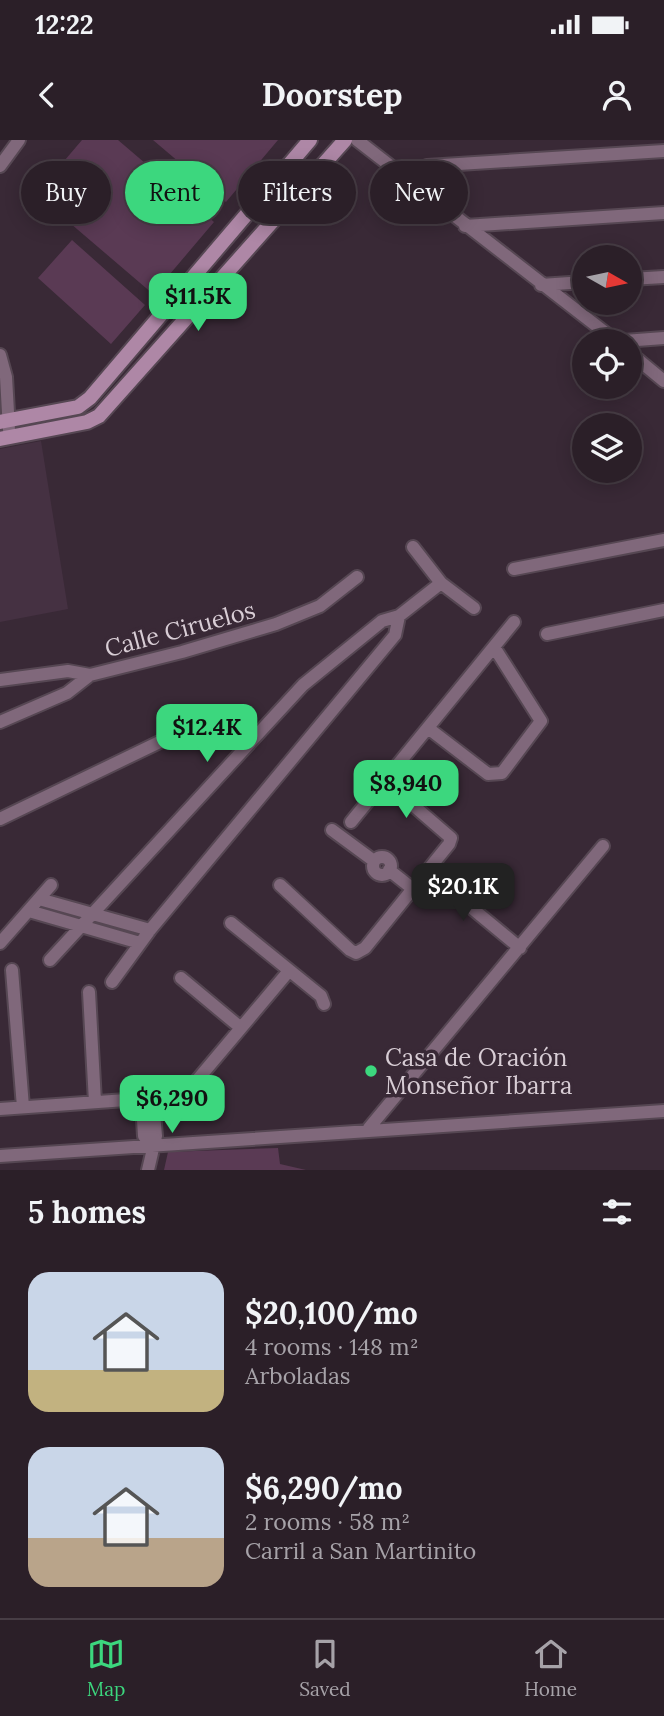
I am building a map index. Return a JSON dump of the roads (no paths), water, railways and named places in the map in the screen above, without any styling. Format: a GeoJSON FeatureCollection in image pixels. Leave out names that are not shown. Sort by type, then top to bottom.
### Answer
{"type":"FeatureCollection","features":[{"type":"Feature","properties":{"kind":"street"},"geometry":{"type":"LineString","coordinates":[[0,166],[19,140]]}},
{"type":"Feature","properties":{"kind":"street"},"geometry":{"type":"LineString","coordinates":[[4,421],[78,407],[90,398],[310,140]]}},
{"type":"Feature","properties":{"kind":"street"},"geometry":{"type":"LineString","coordinates":[[0,355],[5,438],[87,422],[99,416],[345,140]]}},
{"type":"Feature","properties":{"kind":"street"},"geometry":{"type":"LineString","coordinates":[[357,140],[384,161]]}},
{"type":"Feature","properties":{"kind":"street"},"geometry":{"type":"LineString","coordinates":[[468,163],[664,150]]}},
{"type":"Feature","properties":{"kind":"street"},"geometry":{"type":"LineString","coordinates":[[465,226],[664,213]]}},
{"type":"Feature","properties":{"kind":"street"},"geometry":{"type":"LineString","coordinates":[[463,224],[600,329]]}},
{"type":"Feature","properties":{"kind":"street"},"geometry":{"type":"LineString","coordinates":[[199,271],[217,286]]}},
{"type":"Feature","properties":{"kind":"street"},"geometry":{"type":"LineString","coordinates":[[642,278],[664,277]]}},
{"type":"Feature","properties":{"kind":"street"},"geometry":{"type":"LineString","coordinates":[[541,285],[572,283]]}},
{"type":"Feature","properties":{"kind":"street"},"geometry":{"type":"LineString","coordinates":[[642,340],[664,338]]}},
{"type":"Feature","properties":{"kind":"street"},"geometry":{"type":"LineString","coordinates":[[642,363],[664,381]]}},
{"type":"Feature","properties":{"kind":"street"},"geometry":{"type":"LineString","coordinates":[[514,569],[664,540]]}},
{"type":"Feature","properties":{"kind":"street"},"geometry":{"type":"LineString","coordinates":[[414,547],[441,583],[474,608]]}},
{"type":"Feature","properties":{"kind":"street","name":"Calle Ciruelos"},"geometry":{"type":"LineString","coordinates":[[0,680],[68,671],[90,675],[276,624],[320,606],[357,577]]}},
{"type":"Feature","properties":{"kind":"street"},"geometry":{"type":"LineString","coordinates":[[50,960],[303,685],[382,621],[399,616],[441,583]]}},
{"type":"Feature","properties":{"kind":"street"},"geometry":{"type":"LineString","coordinates":[[547,634],[664,610]]}},
{"type":"Feature","properties":{"kind":"street"},"geometry":{"type":"LineString","coordinates":[[111,982],[150,930],[395,635],[399,616]]}},
{"type":"Feature","properties":{"kind":"street"},"geometry":{"type":"LineString","coordinates":[[351,822],[514,622]]}},
{"type":"Feature","properties":{"kind":"street"},"geometry":{"type":"LineString","coordinates":[[428,728],[488,774],[502,773],[541,721],[494,647]]}},
{"type":"Feature","properties":{"kind":"street"},"geometry":{"type":"LineString","coordinates":[[0,722],[67,693],[90,675]]}},
{"type":"Feature","properties":{"kind":"street"},"geometry":{"type":"LineString","coordinates":[[0,819],[172,736]]}},
{"type":"Feature","properties":{"kind":"street"},"geometry":{"type":"LineString","coordinates":[[280,886],[356,953],[365,948],[451,838],[385,781]]}},
{"type":"Feature","properties":{"kind":"street"},"geometry":{"type":"LineString","coordinates":[[332,830],[374,861],[373,869],[377,874],[385,874],[389,870],[413,889]]}},
{"type":"Feature","properties":{"kind":"street"},"geometry":{"type":"LineString","coordinates":[[369,1128],[604,846]]}},
{"type":"Feature","properties":{"kind":"street"},"geometry":{"type":"LineString","coordinates":[[427,872],[520,948]]}},
{"type":"Feature","properties":{"kind":"street"},"geometry":{"type":"LineString","coordinates":[[3,938],[51,886]]}},
{"type":"Feature","properties":{"kind":"street"},"geometry":{"type":"LineString","coordinates":[[39,898],[150,930]]}},
{"type":"Feature","properties":{"kind":"street"},"geometry":{"type":"LineString","coordinates":[[29,911],[140,943]]}},
{"type":"Feature","properties":{"kind":"street"},"geometry":{"type":"LineString","coordinates":[[0,923],[3,938]]}},
{"type":"Feature","properties":{"kind":"street"},"geometry":{"type":"LineString","coordinates":[[231,923],[288,972],[321,996],[324,1004]]}},
{"type":"Feature","properties":{"kind":"street"},"geometry":{"type":"LineString","coordinates":[[12,971],[23,1107]]}},
{"type":"Feature","properties":{"kind":"street"},"geometry":{"type":"LineString","coordinates":[[0,1109],[147,1100],[188,1091],[288,972]]}},
{"type":"Feature","properties":{"kind":"street"},"geometry":{"type":"LineString","coordinates":[[180,978],[241,1028]]}},
{"type":"Feature","properties":{"kind":"street"},"geometry":{"type":"LineString","coordinates":[[89,992],[95,1102]]}},
{"type":"Feature","properties":{"kind":"street"},"geometry":{"type":"LineString","coordinates":[[147,1100],[156,1136],[148,1170]]}},
{"type":"Feature","properties":{"kind":"street"},"geometry":{"type":"LineString","coordinates":[[0,1156],[369,1128],[664,1111]]}},
{"type":"Feature","properties":{"kind":"place","name":"Casa de Oración Monseñor Ibarra"},"geometry":{"type":"Point","coordinates":[371,1071]}}]}
